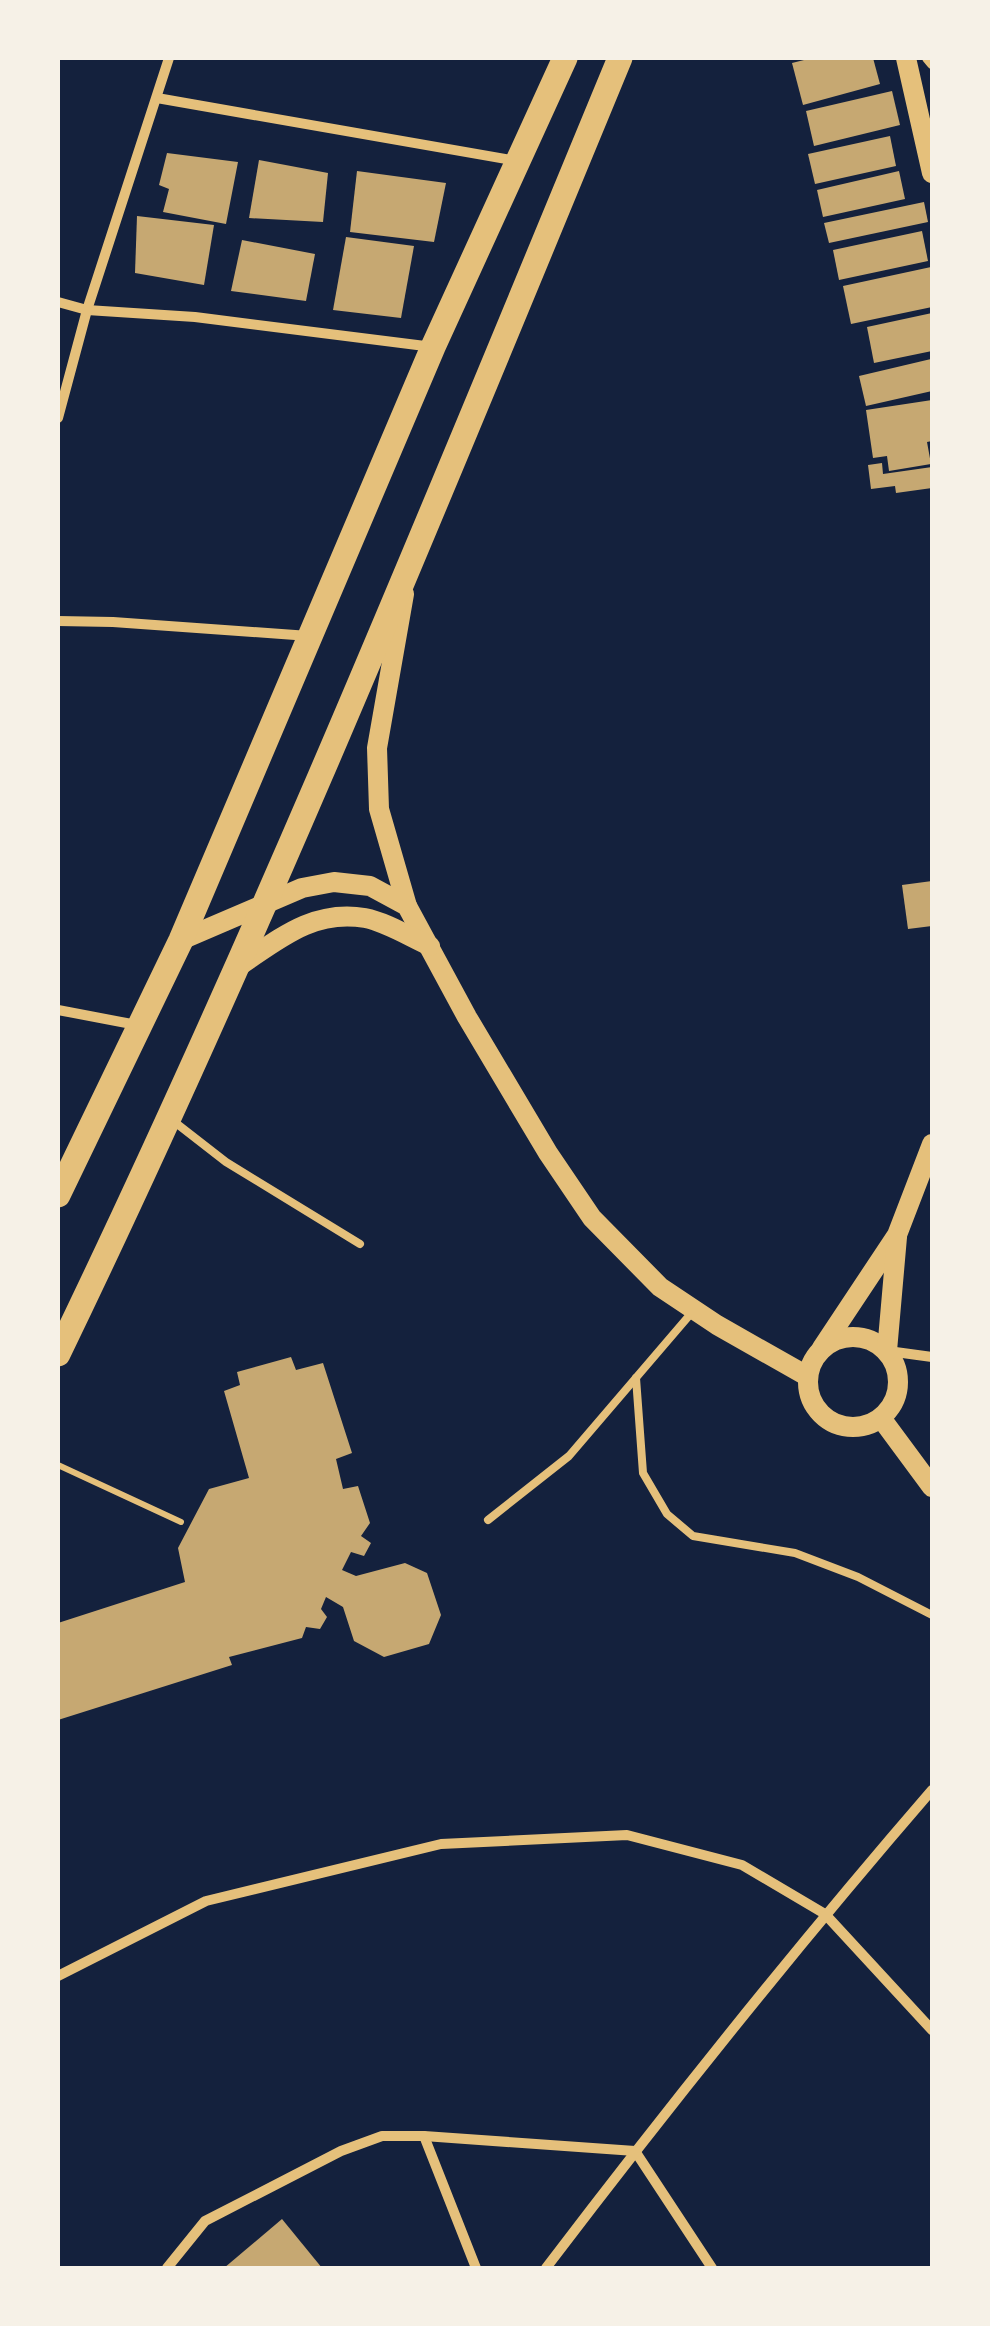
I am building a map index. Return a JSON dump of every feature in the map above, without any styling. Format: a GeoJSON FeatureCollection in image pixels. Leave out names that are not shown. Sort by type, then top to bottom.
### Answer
{"type":"FeatureCollection","features":[{"type":"Feature","properties":{"kind":"main road"},"geometry":{"type":"LineString","coordinates":[[58,1196],[180,940],[433,347],[565,58]]}},
{"type":"Feature","properties":{"kind":"main road"},"geometry":{"type":"LineString","coordinates":[[58,1354],[266,903],[620,58]]}},
{"type":"Feature","properties":{"kind":"main road"},"geometry":{"type":"LineString","coordinates":[[906,58],[932,173]]}},
{"type":"Feature","properties":{"kind":"main road"},"geometry":{"type":"LineString","coordinates":[[409,565],[377,748],[379,809],[408,906],[467,1017],[592,1218],[660,1286],[807,1376]]}},
{"type":"Feature","properties":{"kind":"main road"},"geometry":{"type":"LineString","coordinates":[[180,940],[302,888],[334,882],[370,886],[408,906]]}},
{"type":"Feature","properties":{"kind":"main road"},"geometry":{"type":"LineString","coordinates":[[236,968],[295,928],[329,916],[368,918],[430,946]]}},
{"type":"Feature","properties":{"kind":"main road"},"geometry":{"type":"LineString","coordinates":[[821,1349],[847,1336],[862,1337],[887,1351],[898,1378],[891,1407],[867,1425],[837,1424],[814,1406],[807,1376],[812,1362],[897,1236],[932,1148]]}},
{"type":"Feature","properties":{"kind":"main road"},"geometry":{"type":"LineString","coordinates":[[887,1351],[897,1236]]}},
{"type":"Feature","properties":{"kind":"main road"},"geometry":{"type":"LineString","coordinates":[[880,1418],[932,1487]]}},
{"type":"Feature","properties":{"kind":"street"},"geometry":{"type":"LineString","coordinates":[[58,418],[86,310],[168,58]]}},
{"type":"Feature","properties":{"kind":"street"},"geometry":{"type":"LineString","coordinates":[[928,58],[932,64]]}},
{"type":"Feature","properties":{"kind":"street"},"geometry":{"type":"LineString","coordinates":[[157,98],[518,161]]}},
{"type":"Feature","properties":{"kind":"street"},"geometry":{"type":"LineString","coordinates":[[58,302],[86,310],[195,317],[433,347]]}},
{"type":"Feature","properties":{"kind":"street"},"geometry":{"type":"LineString","coordinates":[[58,621],[309,636]]}},
{"type":"Feature","properties":{"kind":"street"},"geometry":{"type":"LineString","coordinates":[[58,1010],[138,1025]]}},
{"type":"Feature","properties":{"kind":"street"},"geometry":{"type":"LineString","coordinates":[[887,1351],[932,1356]]}},
{"type":"Feature","properties":{"kind":"street"},"geometry":{"type":"LineString","coordinates":[[546,2268],[824,1914],[932,1790]]}},
{"type":"Feature","properties":{"kind":"street"},"geometry":{"type":"LineString","coordinates":[[58,1976],[206,1902],[441,1844],[627,1835],[742,1866],[824,1914],[932,2030]]}},
{"type":"Feature","properties":{"kind":"street"},"geometry":{"type":"LineString","coordinates":[[168,2268],[205,2220],[341,2151],[382,2136],[635,2150]]}},
{"type":"Feature","properties":{"kind":"street"},"geometry":{"type":"LineString","coordinates":[[424,2136],[476,2268]]}},
{"type":"Feature","properties":{"kind":"street"},"geometry":{"type":"LineString","coordinates":[[635,2150],[712,2268]]}},
{"type":"Feature","properties":{"kind":"lane"},"geometry":{"type":"LineString","coordinates":[[168,1118],[226,1162],[360,1244]]}},
{"type":"Feature","properties":{"kind":"lane"},"geometry":{"type":"LineString","coordinates":[[488,1520],[569,1456],[694,1310]]}},
{"type":"Feature","properties":{"kind":"lane"},"geometry":{"type":"LineString","coordinates":[[636,1378],[643,1473],[668,1514],[693,1536],[795,1553],[858,1577],[932,1615]]}},
{"type":"Feature","properties":{"kind":"path"},"geometry":{"type":"LineString","coordinates":[[58,1464],[180,1522]]}},
{"type":"Feature","properties":{"kind":"building"},"geometry":{"type":"Polygon","coordinates":[[[812,58],[873,58],[880,84],[803,105],[792,63],[812,58]]]}},
{"type":"Feature","properties":{"kind":"building"},"geometry":{"type":"Polygon","coordinates":[[[892,91],[900,125],[814,146],[806,111],[892,91]]]}},
{"type":"Feature","properties":{"kind":"building"},"geometry":{"type":"Polygon","coordinates":[[[890,136],[896,166],[815,184],[808,154],[890,136]]]}},
{"type":"Feature","properties":{"kind":"building"},"geometry":{"type":"Polygon","coordinates":[[[167,153],[238,162],[226,224],[163,212],[169,189],[159,185],[167,153]]]}},
{"type":"Feature","properties":{"kind":"building"},"geometry":{"type":"Polygon","coordinates":[[[259,160],[328,173],[323,222],[249,218],[259,160]]]}},
{"type":"Feature","properties":{"kind":"building"},"geometry":{"type":"Polygon","coordinates":[[[357,171],[446,183],[434,242],[350,232],[357,171]]]}},
{"type":"Feature","properties":{"kind":"building"},"geometry":{"type":"Polygon","coordinates":[[[899,171],[905,199],[823,217],[817,190],[899,171]]]}},
{"type":"Feature","properties":{"kind":"building"},"geometry":{"type":"Polygon","coordinates":[[[924,202],[928,222],[829,243],[824,223],[924,202]]]}},
{"type":"Feature","properties":{"kind":"building"},"geometry":{"type":"Polygon","coordinates":[[[137,216],[214,225],[204,285],[135,273],[137,216]]]}},
{"type":"Feature","properties":{"kind":"building"},"geometry":{"type":"Polygon","coordinates":[[[922,231],[928,261],[839,280],[833,250],[922,231]]]}},
{"type":"Feature","properties":{"kind":"building"},"geometry":{"type":"Polygon","coordinates":[[[346,237],[414,246],[401,318],[333,310],[346,237]]]}},
{"type":"Feature","properties":{"kind":"building"},"geometry":{"type":"Polygon","coordinates":[[[242,240],[315,254],[306,301],[231,291],[242,240]]]}},
{"type":"Feature","properties":{"kind":"building"},"geometry":{"type":"Polygon","coordinates":[[[931,267],[932,307],[851,324],[843,286],[931,267]]]}},
{"type":"Feature","properties":{"kind":"building"},"geometry":{"type":"Polygon","coordinates":[[[932,313],[932,351],[874,363],[867,327],[932,313]]]}},
{"type":"Feature","properties":{"kind":"building"},"geometry":{"type":"Polygon","coordinates":[[[931,359],[932,391],[866,406],[859,376],[931,359]]]}},
{"type":"Feature","properties":{"kind":"building"},"geometry":{"type":"Polygon","coordinates":[[[932,400],[932,441],[927,442],[931,464],[889,471],[887,456],[873,458],[866,410],[932,400]]]}},
{"type":"Feature","properties":{"kind":"building"},"geometry":{"type":"Polygon","coordinates":[[[882,463],[883,474],[932,467],[932,488],[896,493],[895,486],[871,489],[868,465],[882,463]]]}},
{"type":"Feature","properties":{"kind":"building"},"geometry":{"type":"Polygon","coordinates":[[[932,881],[932,926],[908,929],[902,885],[932,881]]]}},
{"type":"Feature","properties":{"kind":"building"},"geometry":{"type":"Polygon","coordinates":[[[291,1357],[296,1370],[323,1363],[352,1453],[336,1459],[343,1489],[358,1486],[370,1523],[361,1536],[371,1543],[364,1556],[351,1552],[342,1570],[356,1576],[405,1563],[427,1573],[441,1615],[429,1644],[384,1657],[354,1641],[343,1607],[326,1597],[321,1609],[327,1617],[320,1629],[306,1627],[302,1638],[229,1657],[232,1665],[58,1720],[58,1623],[185,1582],[178,1548],[209,1489],[249,1478],[224,1391],[240,1385],[237,1372],[291,1357]]]}},
{"type":"Feature","properties":{"kind":"building"},"geometry":{"type":"Polygon","coordinates":[[[282,2219],[322,2268],[224,2268],[282,2219]]]}}]}
